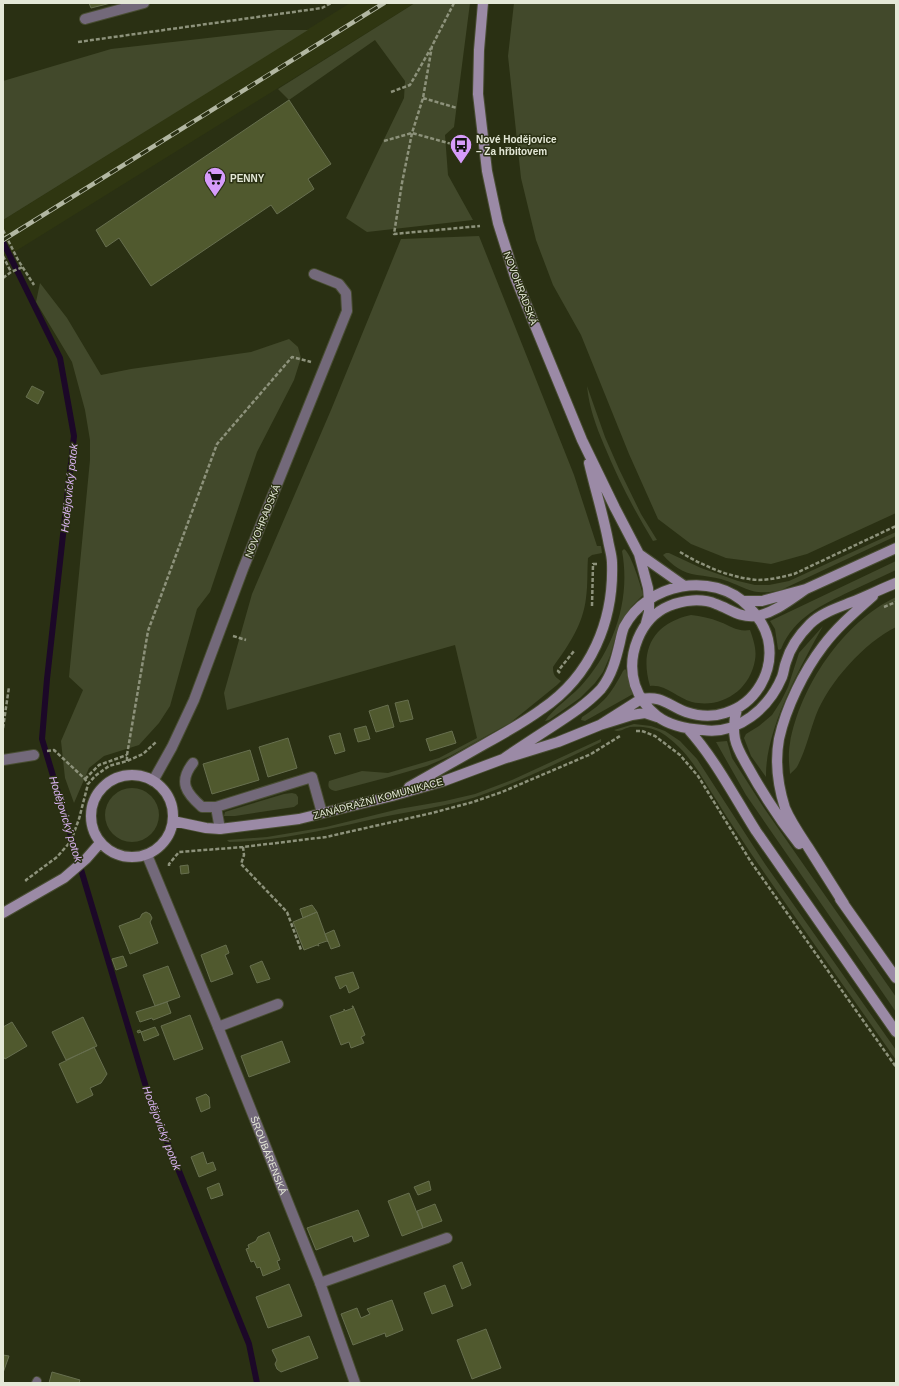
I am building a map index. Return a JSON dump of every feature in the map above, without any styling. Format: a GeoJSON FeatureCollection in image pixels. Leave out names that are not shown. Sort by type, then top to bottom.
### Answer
{"type":"FeatureCollection","features":[{"type":"Feature","properties":{"kind":"main road","name":"NOVOHRADSKÁ"},"geometry":{"type":"LineString","coordinates":[[483,3],[479,50],[478,94],[487,171],[498,223],[515,277],[582,440],[639,554],[648,588],[649,612],[646,623]]}},
{"type":"Feature","properties":{"kind":"main road"},"geometry":{"type":"LineString","coordinates":[[392,796],[504,734],[544,709],[570,685],[585,666],[600,640],[608,615],[612,562],[606,532],[582,440]]}},
{"type":"Feature","properties":{"kind":"main road"},"geometry":{"type":"LineString","coordinates":[[896,548],[806,590],[774,610],[758,616],[748,617],[738,615],[714,603],[699,600],[684,601],[668,606],[646,623],[638,639],[633,654],[632,670],[635,685],[641,699],[658,717],[672,724],[706,731],[734,727],[749,719],[763,707],[782,676],[793,646],[811,623],[829,611],[881,590],[896,582]]}},
{"type":"Feature","properties":{"kind":"main road","name":"NOVOHRADSKÁ"},"geometry":{"type":"LineString","coordinates":[[639,554],[683,586]]}},
{"type":"Feature","properties":{"kind":"main road"},"geometry":{"type":"LineString","coordinates":[[503,759],[586,704],[601,688],[610,675],[624,628],[634,613],[649,600],[663,592],[696,584],[721,588],[743,601],[758,616],[764,627],[768,640],[768,666],[764,678],[757,690],[748,701],[737,709],[724,714],[710,716],[696,715],[686,712],[661,699],[641,699]]}},
{"type":"Feature","properties":{"kind":"main road"},"geometry":{"type":"LineString","coordinates":[[743,601],[762,600],[806,590]]}},
{"type":"Feature","properties":{"kind":"main road"},"geometry":{"type":"LineString","coordinates":[[844,904],[793,824],[786,809],[778,775],[779,739],[788,710],[802,679],[824,645],[850,616],[881,590]]}},
{"type":"Feature","properties":{"kind":"main road","name":"ZANÁDRAŽNÍ KOMUNIKACE"},"geometry":{"type":"LineString","coordinates":[[600,725],[641,699]]}},
{"type":"Feature","properties":{"kind":"main road"},"geometry":{"type":"LineString","coordinates":[[737,709],[734,718],[735,740],[740,753],[760,790],[784,825],[844,904],[896,978]]}},
{"type":"Feature","properties":{"kind":"main road","name":"ZANÁDRAŽNÍ KOMUNIKACE"},"geometry":{"type":"LineString","coordinates":[[173,821],[201,827],[220,829],[299,819],[392,796],[444,780],[503,759],[558,742],[600,725],[632,715],[645,713],[658,717]]}},
{"type":"Feature","properties":{"kind":"main road"},"geometry":{"type":"LineString","coordinates":[[688,728],[711,756],[756,831],[896,1032]]}},
{"type":"Feature","properties":{"kind":"main road"},"geometry":{"type":"LineString","coordinates":[[130,775],[142,776],[153,781],[162,788],[169,798],[173,821],[167,838],[155,851],[147,855],[130,858],[122,857],[110,852],[100,843],[94,834],[91,823],[91,811],[94,800],[100,790],[108,782],[119,777],[130,775]]}},
{"type":"Feature","properties":{"kind":"main road"},"geometry":{"type":"LineString","coordinates":[[3,913],[64,878],[86,859],[100,843]]}},
{"type":"Feature","properties":{"kind":"street"},"geometry":{"type":"LineString","coordinates":[[85,19],[144,3]]}},
{"type":"Feature","properties":{"kind":"street","name":"NOVOHRADSKÁ"},"geometry":{"type":"LineString","coordinates":[[153,781],[172,747],[194,700],[243,569],[347,311],[346,293],[339,284],[314,274]]}},
{"type":"Feature","properties":{"kind":"street"},"geometry":{"type":"LineString","coordinates":[[3,760],[34,755]]}},
{"type":"Feature","properties":{"kind":"street"},"geometry":{"type":"LineString","coordinates":[[193,763],[186,772],[186,785],[188,794],[202,807],[216,807],[312,777],[322,813]]}},
{"type":"Feature","properties":{"kind":"street"},"geometry":{"type":"LineString","coordinates":[[216,807],[220,829]]}},
{"type":"Feature","properties":{"kind":"street","name":"ŠROUBÁRENSKÁ"},"geometry":{"type":"LineString","coordinates":[[147,855],[218,1026],[320,1284],[356,1383]]}},
{"type":"Feature","properties":{"kind":"street"},"geometry":{"type":"LineString","coordinates":[[218,1026],[278,1004]]}},
{"type":"Feature","properties":{"kind":"street"},"geometry":{"type":"LineString","coordinates":[[320,1284],[447,1238]]}},
{"type":"Feature","properties":{"kind":"path"},"geometry":{"type":"LineString","coordinates":[[78,42],[322,8],[331,3]]}},
{"type":"Feature","properties":{"kind":"path"},"geometry":{"type":"LineString","coordinates":[[391,92],[410,85],[454,3]]}},
{"type":"Feature","properties":{"kind":"path"},"geometry":{"type":"LineString","coordinates":[[432,46],[423,98],[412,133],[394,234],[480,226]]}},
{"type":"Feature","properties":{"kind":"path"},"geometry":{"type":"LineString","coordinates":[[423,98],[457,108]]}},
{"type":"Feature","properties":{"kind":"path"},"geometry":{"type":"LineString","coordinates":[[384,141],[412,133],[459,146]]}},
{"type":"Feature","properties":{"kind":"path"},"geometry":{"type":"LineString","coordinates":[[3,230],[34,285]]}},
{"type":"Feature","properties":{"kind":"path"},"geometry":{"type":"LineString","coordinates":[[3,256],[11,272]]}},
{"type":"Feature","properties":{"kind":"path"},"geometry":{"type":"LineString","coordinates":[[3,278],[11,272],[23,267]]}},
{"type":"Feature","properties":{"kind":"path"},"geometry":{"type":"LineString","coordinates":[[127,761],[148,631],[217,444],[292,357],[326,365]]}},
{"type":"Feature","properties":{"kind":"path"},"geometry":{"type":"LineString","coordinates":[[680,552],[691,559],[714,569],[736,576],[758,580],[778,578],[794,574],[896,526]]}},
{"type":"Feature","properties":{"kind":"path"},"geometry":{"type":"LineString","coordinates":[[590,611],[592,605],[593,564],[603,563]]}},
{"type":"Feature","properties":{"kind":"path"},"geometry":{"type":"LineString","coordinates":[[232,636],[246,640]]}},
{"type":"Feature","properties":{"kind":"path"},"geometry":{"type":"LineString","coordinates":[[564,677],[558,671],[575,650]]}},
{"type":"Feature","properties":{"kind":"path"},"geometry":{"type":"LineString","coordinates":[[3,728],[8,687]]}},
{"type":"Feature","properties":{"kind":"path"},"geometry":{"type":"LineString","coordinates":[[634,732],[642,731],[655,736],[680,755],[698,776],[751,862],[896,1067]]}},
{"type":"Feature","properties":{"kind":"path"},"geometry":{"type":"LineString","coordinates":[[165,870],[170,868],[169,864],[179,852],[243,847],[326,837],[432,813],[473,802],[502,792],[591,754],[621,736]]}},
{"type":"Feature","properties":{"kind":"path"},"geometry":{"type":"LineString","coordinates":[[57,857],[71,841],[88,784],[95,776],[109,766],[127,761],[142,754],[158,740]]}},
{"type":"Feature","properties":{"kind":"path"},"geometry":{"type":"LineString","coordinates":[[54,750],[88,784]]}},
{"type":"Feature","properties":{"kind":"path"},"geometry":{"type":"LineString","coordinates":[[85,780],[99,764],[127,755]]}},
{"type":"Feature","properties":{"kind":"path"},"geometry":{"type":"LineString","coordinates":[[243,847],[244,855],[241,864],[287,912],[301,950]]}},
{"type":"Feature","properties":{"kind":"shaded area"},"geometry":{"type":"Polygon","coordinates":[[[350,3],[415,3],[3,259],[3,220],[350,3]]]}},
{"type":"Feature","properties":{"kind":"shaded area"},"geometry":{"type":"Polygon","coordinates":[[[415,3],[470,3],[454,127],[445,135],[448,175],[473,220],[367,232],[346,218],[404,98],[405,81],[375,40],[289,100],[278,89],[415,3]]]}},
{"type":"Feature","properties":{"kind":"shaded area"},"geometry":{"type":"Polygon","coordinates":[[[514,3],[896,3],[896,513],[807,554],[771,564],[726,558],[691,544],[658,519],[629,454],[581,335],[553,285],[536,240],[521,178],[508,56],[514,3]]]}},
{"type":"Feature","properties":{"kind":"shaded area"},"geometry":{"type":"Polygon","coordinates":[[[277,30],[308,30],[3,220],[3,81],[111,49],[277,30]]]}},
{"type":"Feature","properties":{"kind":"shaded area"},"geometry":{"type":"Polygon","coordinates":[[[479,236],[574,475],[597,546],[601,546],[602,553],[592,555],[588,558],[586,598],[582,617],[574,635],[553,667],[555,676],[561,681],[557,685],[510,723],[450,756],[427,766],[334,791],[329,787],[329,781],[362,771],[388,773],[439,758],[477,738],[455,645],[227,710],[224,693],[252,594],[331,410],[401,239],[479,236]]]}},
{"type":"Feature","properties":{"kind":"shaded area"},"geometry":{"type":"Polygon","coordinates":[[[40,283],[67,318],[101,375],[131,369],[251,352],[289,339],[298,347],[301,358],[294,380],[257,452],[210,592],[197,609],[170,706],[159,723],[139,745],[104,756],[89,768],[74,803],[65,778],[61,741],[83,690],[69,677],[90,460],[90,440],[85,410],[72,362],[36,302],[40,283]]]}},
{"type":"Feature","properties":{"kind":"shaded area"},"geometry":{"type":"Polygon","coordinates":[[[587,386],[605,437],[619,469],[641,514],[657,540],[653,541],[615,470],[591,409],[587,386]]]}},
{"type":"Feature","properties":{"kind":"shaded area"},"geometry":{"type":"Polygon","coordinates":[[[896,532],[896,536],[781,590],[771,592],[756,592],[721,579],[692,574],[674,565],[663,555],[669,553],[701,568],[738,581],[755,585],[769,585],[789,581],[896,532]]]}},
{"type":"Feature","properties":{"kind":"shaded area"},"geometry":{"type":"Polygon","coordinates":[[[624,549],[633,563],[643,595],[631,607],[618,628],[610,656],[603,672],[595,683],[580,698],[549,720],[545,721],[580,687],[592,673],[611,641],[622,606],[624,569],[622,551],[624,549]]]}},
{"type":"Feature","properties":{"kind":"shaded area"},"geometry":{"type":"Polygon","coordinates":[[[896,561],[896,570],[830,601],[810,613],[793,628],[781,649],[778,649],[775,629],[770,621],[896,561]]]}},
{"type":"Feature","properties":{"kind":"shaded area"},"geometry":{"type":"Polygon","coordinates":[[[896,597],[896,627],[884,634],[860,653],[829,690],[816,715],[801,759],[797,767],[790,774],[789,747],[795,722],[803,700],[814,679],[827,658],[858,622],[877,608],[896,597]]]}},
{"type":"Feature","properties":{"kind":"shaded area"},"geometry":{"type":"Polygon","coordinates":[[[691,615],[713,619],[738,629],[750,630],[755,652],[755,660],[752,671],[741,688],[724,700],[714,703],[692,702],[661,687],[650,686],[647,673],[647,660],[648,649],[652,640],[667,624],[691,615]]]}},
{"type":"Feature","properties":{"kind":"shaded area"},"geometry":{"type":"Polygon","coordinates":[[[823,626],[804,660],[778,719],[771,739],[767,759],[766,777],[751,756],[744,738],[746,734],[759,726],[772,715],[788,687],[799,653],[823,626]]]}},
{"type":"Feature","properties":{"kind":"shaded area"},"geometry":{"type":"Polygon","coordinates":[[[625,669],[633,694],[585,721],[581,720],[582,717],[596,707],[606,697],[615,686],[625,669]]]}},
{"type":"Feature","properties":{"kind":"shaded area"},"geometry":{"type":"Polygon","coordinates":[[[634,724],[651,726],[665,731],[680,741],[697,759],[765,864],[896,1050],[896,1060],[750,852],[686,754],[670,739],[657,730],[630,727],[618,731],[614,730],[634,724]]]}},
{"type":"Feature","properties":{"kind":"shaded area"},"geometry":{"type":"Polygon","coordinates":[[[601,739],[601,742],[539,771],[476,797],[286,837],[229,842],[227,840],[267,837],[326,827],[399,809],[475,794],[512,780],[601,739]]]}},
{"type":"Feature","properties":{"kind":"shaded area"},"geometry":{"type":"Polygon","coordinates":[[[727,741],[732,758],[764,808],[896,997],[896,1012],[746,795],[716,742],[727,741]]]}},
{"type":"Feature","properties":{"kind":"shaded area"},"geometry":{"type":"Polygon","coordinates":[[[127,788],[137,788],[147,792],[155,800],[159,810],[159,820],[155,830],[147,838],[137,842],[127,842],[117,838],[109,830],[105,820],[105,810],[109,800],[117,792],[127,788]]]}},
{"type":"Feature","properties":{"kind":"shaded area"},"geometry":{"type":"Polygon","coordinates":[[[284,794],[296,794],[298,797],[298,804],[294,807],[235,816],[224,816],[225,812],[284,794]]]}},
{"type":"Feature","properties":{"kind":"building"},"geometry":{"type":"Polygon","coordinates":[[[89,3],[111,3],[91,8],[89,3]]]}},
{"type":"Feature","properties":{"kind":"building"},"geometry":{"type":"Polygon","coordinates":[[[289,100],[331,164],[308,179],[314,189],[277,214],[271,205],[151,286],[119,238],[106,247],[96,230],[289,100]]]}},
{"type":"Feature","properties":{"kind":"building"},"geometry":{"type":"Polygon","coordinates":[[[32,386],[44,392],[38,404],[26,397],[32,386]]]}},
{"type":"Feature","properties":{"kind":"building"},"geometry":{"type":"Polygon","coordinates":[[[408,700],[413,719],[400,722],[395,703],[408,700]]]}},
{"type":"Feature","properties":{"kind":"building"},"geometry":{"type":"Polygon","coordinates":[[[388,705],[394,727],[376,732],[369,711],[388,705]]]}},
{"type":"Feature","properties":{"kind":"building"},"geometry":{"type":"Polygon","coordinates":[[[366,726],[370,739],[358,742],[354,729],[366,726]]]}},
{"type":"Feature","properties":{"kind":"building"},"geometry":{"type":"Polygon","coordinates":[[[452,731],[456,743],[430,751],[426,739],[452,731]]]}},
{"type":"Feature","properties":{"kind":"building"},"geometry":{"type":"Polygon","coordinates":[[[340,733],[345,751],[335,754],[329,736],[340,733]]]}},
{"type":"Feature","properties":{"kind":"building"},"geometry":{"type":"Polygon","coordinates":[[[288,738],[297,768],[268,777],[259,747],[288,738]]]}},
{"type":"Feature","properties":{"kind":"building"},"geometry":{"type":"Polygon","coordinates":[[[250,750],[259,780],[212,794],[203,764],[250,750]]]}},
{"type":"Feature","properties":{"kind":"building"},"geometry":{"type":"Polygon","coordinates":[[[188,865],[189,873],[181,874],[180,866],[188,865]]]}},
{"type":"Feature","properties":{"kind":"building"},"geometry":{"type":"Polygon","coordinates":[[[312,905],[317,912],[303,918],[300,909],[312,905]]]}},
{"type":"Feature","properties":{"kind":"building"},"geometry":{"type":"Polygon","coordinates":[[[146,912],[150,914],[152,918],[150,922],[158,943],[130,954],[119,926],[140,918],[142,914],[146,912]]]}},
{"type":"Feature","properties":{"kind":"building"},"geometry":{"type":"Polygon","coordinates":[[[317,912],[328,942],[318,944],[319,946],[317,945],[304,950],[293,922],[317,912]]]}},
{"type":"Feature","properties":{"kind":"building"},"geometry":{"type":"Polygon","coordinates":[[[334,930],[340,946],[331,949],[325,934],[334,930]]]}},
{"type":"Feature","properties":{"kind":"building"},"geometry":{"type":"Polygon","coordinates":[[[226,945],[229,953],[225,955],[233,974],[211,982],[201,955],[226,945]]]}},
{"type":"Feature","properties":{"kind":"building"},"geometry":{"type":"Polygon","coordinates":[[[123,956],[127,966],[116,970],[112,959],[123,956]]]}},
{"type":"Feature","properties":{"kind":"building"},"geometry":{"type":"Polygon","coordinates":[[[262,961],[270,979],[257,983],[250,966],[262,961]]]}},
{"type":"Feature","properties":{"kind":"building"},"geometry":{"type":"Polygon","coordinates":[[[168,966],[180,997],[155,1006],[143,975],[168,966]]]}},
{"type":"Feature","properties":{"kind":"building"},"geometry":{"type":"Polygon","coordinates":[[[353,972],[359,988],[349,993],[346,985],[340,989],[335,977],[353,972]]]}},
{"type":"Feature","properties":{"kind":"building"},"geometry":{"type":"Polygon","coordinates":[[[167,1002],[171,1013],[153,1020],[152,1018],[140,1022],[136,1012],[167,1002]]]}},
{"type":"Feature","properties":{"kind":"building"},"geometry":{"type":"Polygon","coordinates":[[[353,1006],[365,1035],[361,1037],[364,1043],[351,1048],[349,1042],[341,1045],[330,1016],[344,1011],[344,1009],[345,1011],[353,1008],[353,1006]]]}},
{"type":"Feature","properties":{"kind":"building"},"geometry":{"type":"Polygon","coordinates":[[[190,1015],[203,1049],[174,1060],[161,1026],[190,1015]]]}},
{"type":"Feature","properties":{"kind":"building"},"geometry":{"type":"Polygon","coordinates":[[[83,1017],[97,1046],[66,1060],[52,1032],[83,1017]]]}},
{"type":"Feature","properties":{"kind":"building"},"geometry":{"type":"Polygon","coordinates":[[[12,1022],[27,1046],[5,1059],[3,1056],[3,1027],[12,1022]]]}},
{"type":"Feature","properties":{"kind":"building"},"geometry":{"type":"Polygon","coordinates":[[[155,1027],[159,1035],[144,1041],[141,1032],[155,1027]]]}},
{"type":"Feature","properties":{"kind":"building"},"geometry":{"type":"Polygon","coordinates":[[[282,1041],[290,1062],[249,1077],[241,1056],[282,1041]]]}},
{"type":"Feature","properties":{"kind":"building"},"geometry":{"type":"Polygon","coordinates":[[[94,1047],[107,1074],[101,1083],[90,1088],[93,1095],[77,1103],[59,1064],[94,1047]]]}},
{"type":"Feature","properties":{"kind":"building"},"geometry":{"type":"Polygon","coordinates":[[[206,1094],[209,1097],[210,1108],[201,1112],[196,1098],[206,1094]]]}},
{"type":"Feature","properties":{"kind":"building"},"geometry":{"type":"Polygon","coordinates":[[[203,1152],[207,1164],[213,1162],[216,1170],[199,1177],[191,1157],[203,1152]]]}},
{"type":"Feature","properties":{"kind":"building"},"geometry":{"type":"Polygon","coordinates":[[[429,1181],[431,1190],[418,1195],[414,1187],[429,1181]]]}},
{"type":"Feature","properties":{"kind":"building"},"geometry":{"type":"Polygon","coordinates":[[[219,1183],[223,1195],[211,1199],[207,1188],[219,1183]]]}},
{"type":"Feature","properties":{"kind":"building"},"geometry":{"type":"Polygon","coordinates":[[[409,1193],[423,1228],[402,1236],[388,1201],[409,1193]]]}},
{"type":"Feature","properties":{"kind":"building"},"geometry":{"type":"Polygon","coordinates":[[[435,1204],[442,1221],[423,1228],[417,1211],[435,1204]]]}},
{"type":"Feature","properties":{"kind":"building"},"geometry":{"type":"Polygon","coordinates":[[[358,1210],[369,1236],[354,1242],[352,1236],[316,1250],[307,1228],[358,1210]]]}},
{"type":"Feature","properties":{"kind":"building"},"geometry":{"type":"Polygon","coordinates":[[[269,1232],[280,1260],[277,1261],[280,1269],[263,1276],[260,1267],[257,1268],[254,1261],[251,1262],[246,1249],[249,1248],[248,1245],[256,1241],[258,1237],[269,1232]]]}},
{"type":"Feature","properties":{"kind":"building"},"geometry":{"type":"Polygon","coordinates":[[[462,1262],[471,1285],[462,1289],[453,1266],[462,1262]]]}},
{"type":"Feature","properties":{"kind":"building"},"geometry":{"type":"Polygon","coordinates":[[[289,1284],[302,1316],[268,1328],[256,1297],[289,1284]]]}},
{"type":"Feature","properties":{"kind":"building"},"geometry":{"type":"Polygon","coordinates":[[[445,1285],[453,1306],[432,1314],[424,1293],[445,1285]]]}},
{"type":"Feature","properties":{"kind":"building"},"geometry":{"type":"Polygon","coordinates":[[[392,1300],[403,1330],[386,1337],[385,1333],[353,1345],[341,1314],[357,1308],[361,1318],[370,1314],[367,1309],[392,1300]]]}},
{"type":"Feature","properties":{"kind":"building"},"geometry":{"type":"Polygon","coordinates":[[[486,1329],[501,1368],[472,1379],[457,1340],[486,1329]]]}},
{"type":"Feature","properties":{"kind":"building"},"geometry":{"type":"Polygon","coordinates":[[[309,1336],[318,1358],[281,1372],[277,1369],[275,1364],[277,1360],[272,1350],[309,1336]]]}},
{"type":"Feature","properties":{"kind":"building"},"geometry":{"type":"Polygon","coordinates":[[[3,1355],[9,1356],[3,1373],[3,1355]]]}},
{"type":"Feature","properties":{"kind":"building"},"geometry":{"type":"Polygon","coordinates":[[[52,1372],[80,1380],[79,1383],[49,1383],[52,1372]]]}},
{"type":"Feature","properties":{"kind":"waterway","name":"Hodějovický potok"},"geometry":{"type":"LineString","coordinates":[[3,242],[60,358],[74,436],[47,679],[42,739],[149,1097],[249,1344],[257,1383]]}},
{"type":"Feature","properties":{"kind":"railway"},"geometry":{"type":"LineString","coordinates":[[3,240],[384,3]]}},
{"type":"Feature","properties":{"kind":"place","name":"Nové Hodějovice – Za hřbitovem"},"geometry":{"type":"Point","coordinates":[461,164]}},
{"type":"Feature","properties":{"kind":"place","name":"PENNY"},"geometry":{"type":"Point","coordinates":[215,198]}}]}
